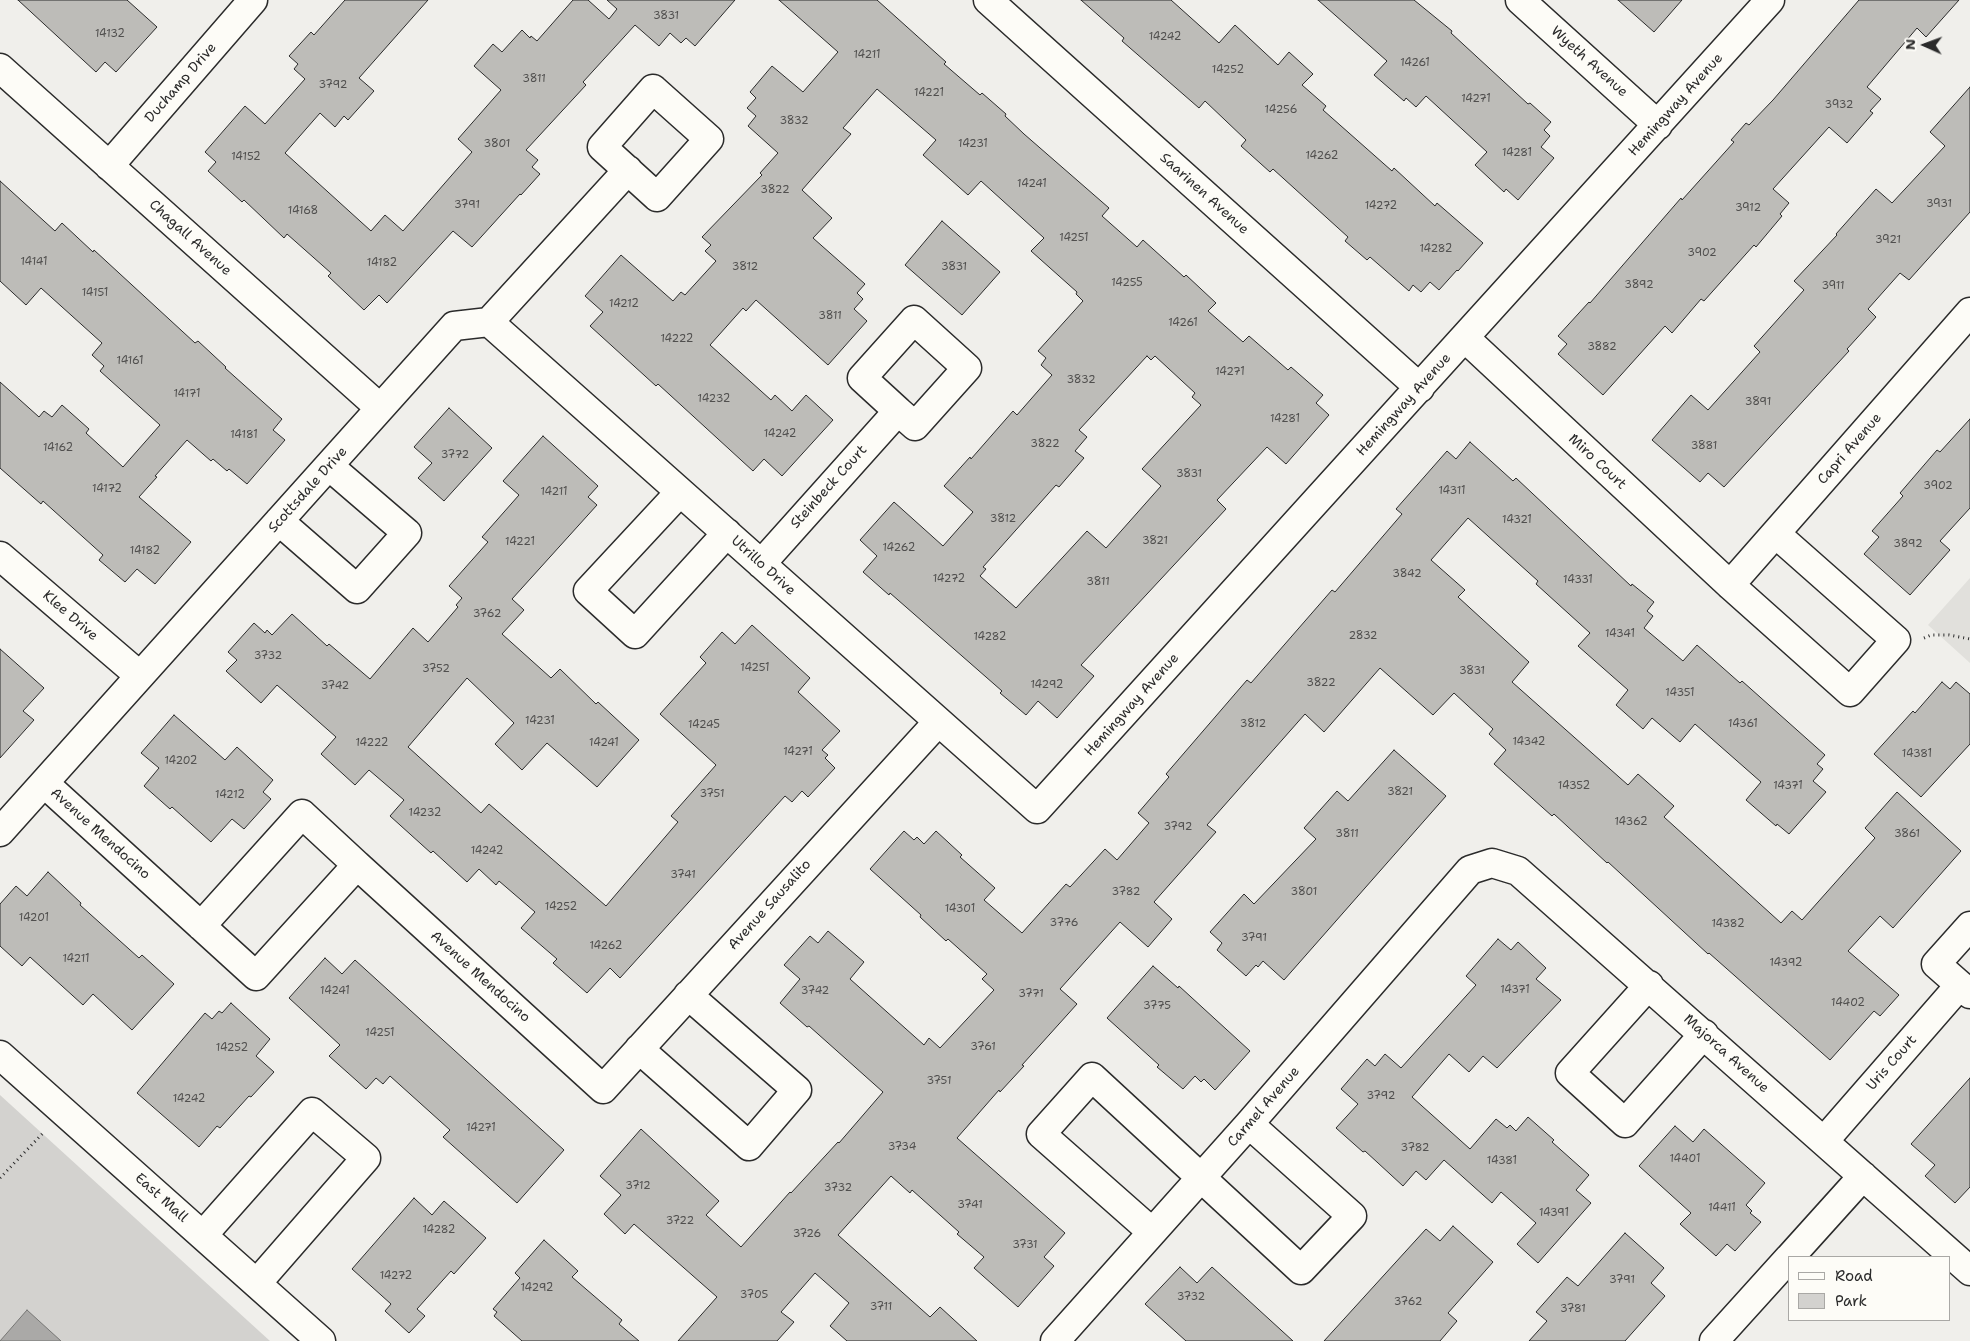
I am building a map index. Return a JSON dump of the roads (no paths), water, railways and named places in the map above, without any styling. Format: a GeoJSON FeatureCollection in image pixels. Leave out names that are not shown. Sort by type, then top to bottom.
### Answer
{"type":"FeatureCollection","features":[{"type":"Feature","properties":{"kind":"street","name":"Duchamp Drive"},"geometry":{"type":"LineString","coordinates":[[109,166],[253,0]]}},
{"type":"Feature","properties":{"kind":"street","name":"Saarinen Avenue"},"geometry":{"type":"LineString","coordinates":[[988,0],[1420,388]]}},
{"type":"Feature","properties":{"kind":"street","name":"Wyeth Avenue"},"geometry":{"type":"LineString","coordinates":[[1520,0],[1658,125]]}},
{"type":"Feature","properties":{"kind":"street","name":"Hemingway Avenue"},"geometry":{"type":"LineString","coordinates":[[1037,810],[1770,0]]}},
{"type":"Feature","properties":{"kind":"street","name":"Chagall Avenue"},"geometry":{"type":"LineString","coordinates":[[0,68],[380,408]]}},
{"type":"Feature","properties":{"kind":"street"},"geometry":{"type":"LineString","coordinates":[[489,322],[628,170]]}},
{"type":"Feature","properties":{"kind":"street","name":"Capri Avenue"},"geometry":{"type":"LineString","coordinates":[[1730,585],[1970,312]]}},
{"type":"Feature","properties":{"kind":"street","name":"Scottsdale Drive"},"geometry":{"type":"LineString","coordinates":[[0,832],[454,326],[489,322]]}},
{"type":"Feature","properties":{"kind":"street","name":"Utrillo Drive"},"geometry":{"type":"LineString","coordinates":[[489,322],[1037,810]]}},
{"type":"Feature","properties":{"kind":"street","name":"Miro Court"},"geometry":{"type":"LineString","coordinates":[[1465,338],[1730,585],[1850,692],[1896,640],[1776,534]]}},
{"type":"Feature","properties":{"kind":"street","name":"Steinbeck Court"},"geometry":{"type":"LineString","coordinates":[[761,564],[898,411]]}},
{"type":"Feature","properties":{"kind":"street"},"geometry":{"type":"LineString","coordinates":[[279,521],[357,589],[408,532],[329,466]]}},
{"type":"Feature","properties":{"kind":"street"},"geometry":{"type":"LineString","coordinates":[[680,492],[588,591],[635,634],[727,533]]}},
{"type":"Feature","properties":{"kind":"street","name":"Klee Drive"},"geometry":{"type":"LineString","coordinates":[[0,556],[140,676]]}},
{"type":"Feature","properties":{"kind":"street","name":"Avenue Sausalito"},"geometry":{"type":"LineString","coordinates":[[603,1089],[938,722]]}},
{"type":"Feature","properties":{"kind":"street","name":"Avenue Mendocino"},"geometry":{"type":"LineString","coordinates":[[44,783],[256,976],[357,865]]}},
{"type":"Feature","properties":{"kind":"street","name":"Avenue Mendocino"},"geometry":{"type":"LineString","coordinates":[[201,926],[302,814],[603,1089]]}},
{"type":"Feature","properties":{"kind":"street","name":"Majorca Avenue"},"geometry":{"type":"LineString","coordinates":[[1470,870],[1492,863],[1518,871],[1970,1271]]}},
{"type":"Feature","properties":{"kind":"street","name":"Carmel Avenue"},"geometry":{"type":"LineString","coordinates":[[1054,1341],[1249,1124],[1470,870]]}},
{"type":"Feature","properties":{"kind":"street","name":"Uris Court"},"geometry":{"type":"LineString","coordinates":[[1824,1141],[1965,990],[1936,964],[1970,926]]}},
{"type":"Feature","properties":{"kind":"street"},"geometry":{"type":"LineString","coordinates":[[1649,985],[1570,1073],[1625,1123],[1704,1034]]}},
{"type":"Feature","properties":{"kind":"street"},"geometry":{"type":"LineString","coordinates":[[639,1049],[750,1146],[797,1090],[688,995]]}},
{"type":"Feature","properties":{"kind":"street","name":"East Mall"},"geometry":{"type":"LineString","coordinates":[[0,1056],[321,1341]]}},
{"type":"Feature","properties":{"kind":"street"},"geometry":{"type":"LineString","coordinates":[[1152,1232],[1041,1134],[1092,1077],[1302,1270],[1352,1216],[1249,1124]]}},
{"type":"Feature","properties":{"kind":"street"},"geometry":{"type":"LineString","coordinates":[[202,1235],[312,1112],[366,1158],[257,1283]]}},
{"type":"Feature","properties":{"kind":"street"},"geometry":{"type":"LineString","coordinates":[[1791,1256],[1863,1176]]}},
{"type":"Feature","properties":{"kind":"street"},"geometry":{"type":"LineString","coordinates":[[1714,1341],[1788,1259]]}}]}
